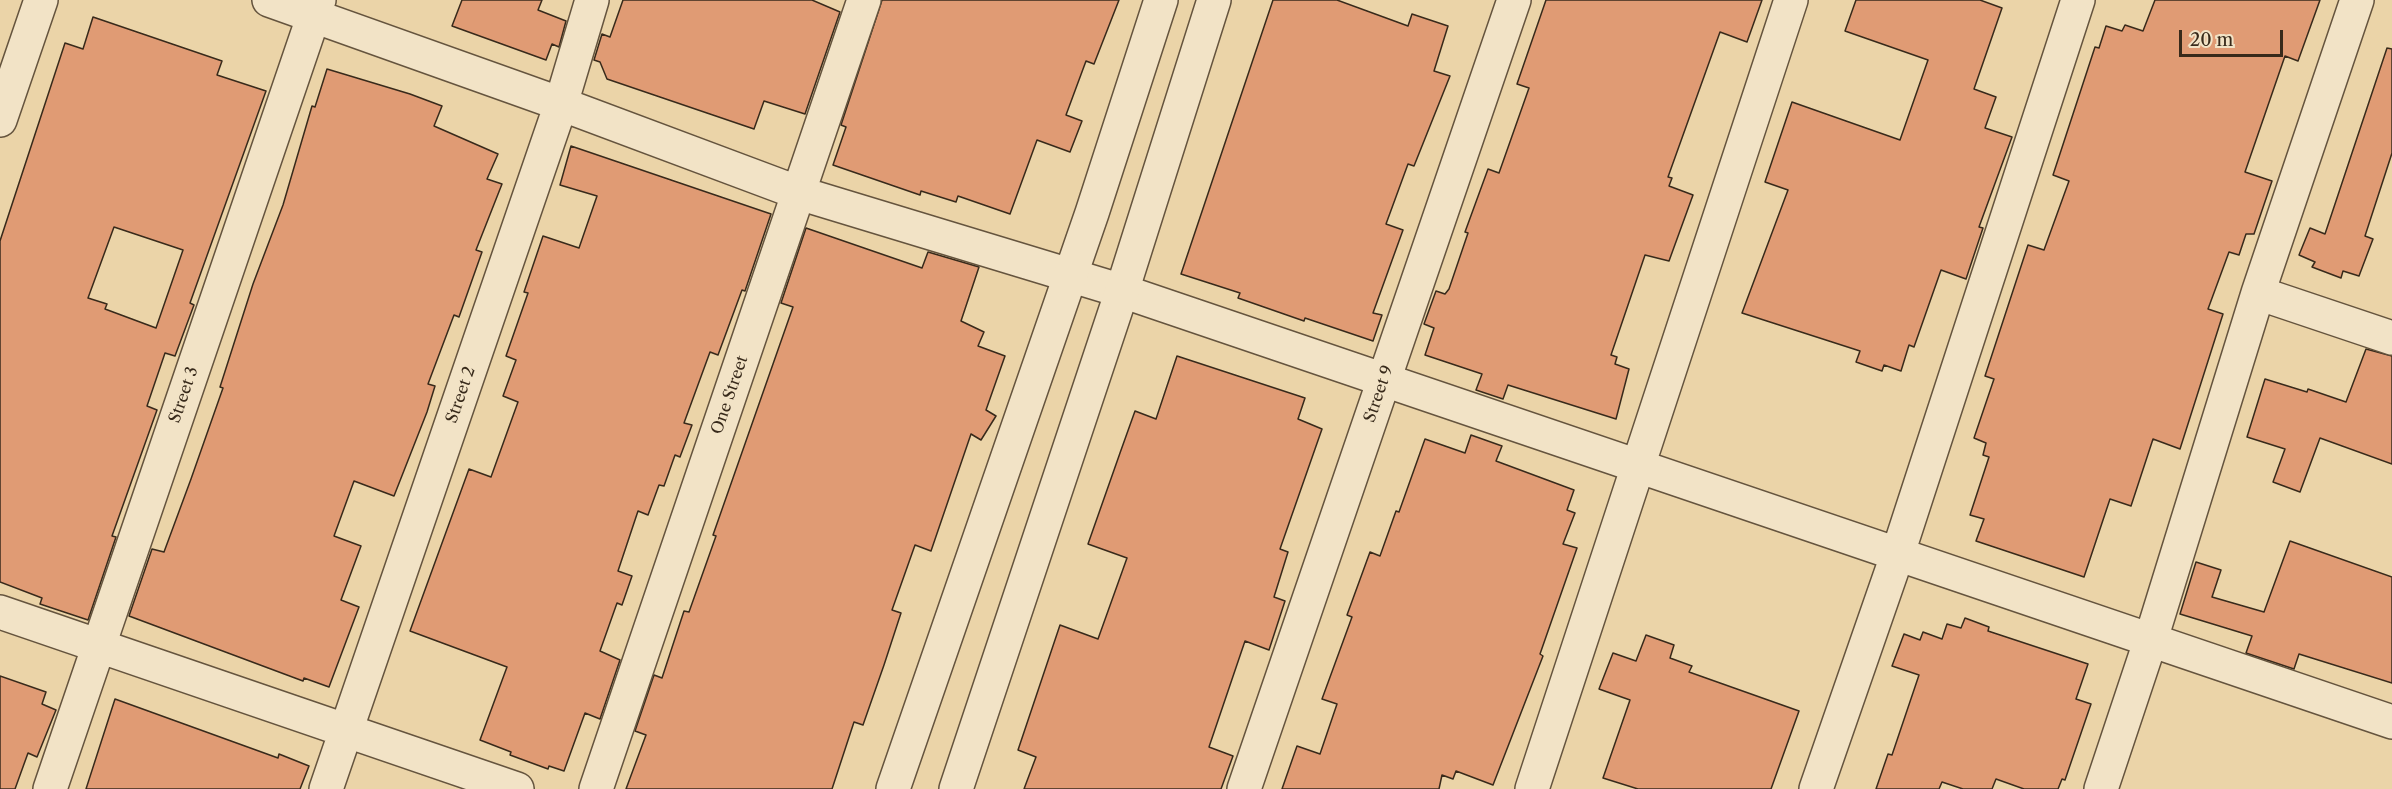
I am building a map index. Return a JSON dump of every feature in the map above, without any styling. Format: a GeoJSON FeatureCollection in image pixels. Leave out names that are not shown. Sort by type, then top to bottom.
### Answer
{"type":"FeatureCollection","features":[{"type":"Feature","properties":{"kind":"street"},"geometry":{"type":"LineString","coordinates":[[0,120],[41,0]]}},
{"type":"Feature","properties":{"kind":"street"},"geometry":{"type":"LineString","coordinates":[[270,0],[316,7],[561,104],[799,193],[1122,291],[2392,722]]}},
{"type":"Feature","properties":{"kind":"street","name":"Street 2"},"geometry":{"type":"LineString","coordinates":[[326,789],[561,104],[592,0]]}},
{"type":"Feature","properties":{"kind":"street","name":"One Street"},"geometry":{"type":"LineString","coordinates":[[597,789],[864,0]]}},
{"type":"Feature","properties":{"kind":"street"},"geometry":{"type":"LineString","coordinates":[[893,789],[1070,277],[1161,0]]}},
{"type":"Feature","properties":{"kind":"street"},"geometry":{"type":"LineString","coordinates":[[956,789],[1122,291],[1214,0]]}},
{"type":"Feature","properties":{"kind":"street","name":"Street 9"},"geometry":{"type":"LineString","coordinates":[[1244,789],[1514,0]]}},
{"type":"Feature","properties":{"kind":"street"},"geometry":{"type":"LineString","coordinates":[[1532,789],[1791,0]]}},
{"type":"Feature","properties":{"kind":"street"},"geometry":{"type":"LineString","coordinates":[[1816,789],[1898,553],[2078,0]]}},
{"type":"Feature","properties":{"kind":"street"},"geometry":{"type":"LineString","coordinates":[[2101,789],[2151,639],[2258,293],[2357,0]]}},
{"type":"Feature","properties":{"kind":"street","name":"Street 3"},"geometry":{"type":"LineString","coordinates":[[50,789],[316,7]]}},
{"type":"Feature","properties":{"kind":"street"},"geometry":{"type":"LineString","coordinates":[[2258,293],[2392,338]]}},
{"type":"Feature","properties":{"kind":"street"},"geometry":{"type":"LineString","coordinates":[[0,612],[517,789]]}},
{"type":"Feature","properties":{"kind":"building"},"geometry":{"type":"Polygon","coordinates":[[[462,0],[542,0],[538,10],[566,21],[559,47],[552,44],[546,60],[452,26],[462,0]]]}},
{"type":"Feature","properties":{"kind":"building"},"geometry":{"type":"Polygon","coordinates":[[[623,0],[812,0],[840,12],[805,114],[764,101],[754,129],[607,79],[600,62],[594,60],[602,34],[610,37],[623,0]]]}},
{"type":"Feature","properties":{"kind":"building"},"geometry":{"type":"Polygon","coordinates":[[[882,0],[1119,0],[1094,64],[1086,61],[1066,115],[1082,121],[1070,152],[1037,140],[1010,214],[958,196],[956,202],[921,191],[920,195],[833,165],[846,127],[841,125],[882,0]]]}},
{"type":"Feature","properties":{"kind":"building"},"geometry":{"type":"Polygon","coordinates":[[[1273,0],[1337,0],[1408,26],[1412,14],[1448,26],[1434,71],[1450,76],[1414,166],[1408,164],[1386,224],[1403,230],[1373,313],[1382,315],[1373,341],[1305,318],[1304,321],[1238,298],[1240,293],[1181,274],[1273,0]]]}},
{"type":"Feature","properties":{"kind":"building"},"geometry":{"type":"Polygon","coordinates":[[[1546,0],[1762,0],[1747,42],[1720,32],[1668,177],[1672,178],[1669,186],[1693,195],[1669,261],[1645,255],[1611,355],[1617,357],[1615,364],[1629,369],[1616,419],[1508,385],[1503,399],[1476,390],[1482,374],[1425,355],[1434,328],[1424,324],[1436,291],[1445,294],[1449,289],[1468,233],[1465,232],[1488,169],[1499,173],[1529,88],[1517,84],[1546,0]]]}},
{"type":"Feature","properties":{"kind":"building"},"geometry":{"type":"Polygon","coordinates":[[[1856,0],[1980,0],[2002,8],[1974,89],[1996,97],[1985,128],[2012,137],[1979,227],[1983,228],[1966,279],[1941,270],[1914,347],[1909,345],[1901,371],[1884,365],[1882,371],[1856,362],[1860,351],[1742,313],[1788,190],[1765,182],[1792,102],[1900,140],[1928,60],[1845,31],[1856,0]]]}},
{"type":"Feature","properties":{"kind":"building"},"geometry":{"type":"Polygon","coordinates":[[[2155,0],[2320,0],[2298,61],[2285,56],[2245,172],[2272,181],[2254,234],[2246,234],[2239,255],[2229,252],[2208,309],[2223,314],[2180,449],[2153,439],[2131,506],[2110,499],[2084,577],[1976,541],[1984,519],[1970,515],[1989,457],[1983,455],[1986,443],[1974,438],[1994,379],[1985,376],[2028,245],[2044,250],[2069,181],[2053,175],[2095,47],[2099,48],[2106,26],[2122,31],[2125,25],[2143,31],[2155,0]]]}},
{"type":"Feature","properties":{"kind":"building"},"geometry":{"type":"Polygon","coordinates":[[[93,17],[222,61],[217,75],[266,91],[190,303],[194,305],[175,356],[165,353],[147,406],[157,410],[112,536],[116,537],[88,620],[40,604],[42,598],[0,582],[0,241],[65,43],[83,49],[93,17]],[[114,227],[88,298],[107,304],[105,309],[156,328],[183,250],[114,227]]]}},
{"type":"Feature","properties":{"kind":"building"},"geometry":{"type":"Polygon","coordinates":[[[2387,48],[2392,49],[2392,153],[2365,236],[2373,239],[2359,276],[2343,271],[2341,278],[2312,267],[2315,262],[2299,255],[2310,228],[2325,234],[2387,48]]]}},
{"type":"Feature","properties":{"kind":"building"},"geometry":{"type":"Polygon","coordinates":[[[327,69],[442,106],[434,126],[498,154],[487,179],[502,184],[476,250],[482,252],[459,317],[454,315],[428,384],[435,386],[394,496],[354,481],[334,536],[361,546],[341,600],[359,607],[329,687],[304,678],[303,681],[129,616],[152,549],[164,552],[191,479],[223,388],[220,387],[253,284],[283,205],[312,106],[315,107],[327,69]]]}},
{"type":"Feature","properties":{"kind":"building"},"geometry":{"type":"Polygon","coordinates":[[[571,146],[771,214],[745,291],[742,290],[718,355],[710,352],[684,423],[692,425],[680,457],[675,455],[664,486],[659,485],[648,515],[638,511],[618,571],[632,576],[622,605],[617,603],[600,651],[620,660],[600,719],[585,713],[564,771],[549,766],[548,769],[510,755],[511,752],[480,740],[507,667],[410,631],[469,469],[491,477],[518,402],[503,396],[516,360],[506,356],[528,293],[524,292],[543,236],[579,248],[597,196],[560,185],[571,146]]]}},
{"type":"Feature","properties":{"kind":"building"},"geometry":{"type":"Polygon","coordinates":[[[806,228],[922,268],[928,252],[979,267],[961,321],[984,332],[978,346],[1005,356],[986,410],[996,416],[981,440],[971,434],[931,551],[915,545],[892,610],[901,613],[884,665],[863,725],[854,722],[832,789],[626,789],[646,735],[635,731],[654,675],[662,678],[684,611],[689,612],[716,536],[713,535],[793,307],[781,303],[806,228]]]}},
{"type":"Feature","properties":{"kind":"building"},"geometry":{"type":"Polygon","coordinates":[[[2366,349],[2392,356],[2392,464],[2320,438],[2300,492],[2273,482],[2285,449],[2247,437],[2265,379],[2307,392],[2308,389],[2346,402],[2366,349]]]}},
{"type":"Feature","properties":{"kind":"building"},"geometry":{"type":"Polygon","coordinates":[[[1177,356],[1305,398],[1298,419],[1322,429],[1280,549],[1288,552],[1274,597],[1285,601],[1269,650],[1245,641],[1209,747],[1233,756],[1221,789],[1024,789],[1036,757],[1018,750],[1060,625],[1098,639],[1127,558],[1088,544],[1120,453],[1135,411],[1156,419],[1177,356]]]}},
{"type":"Feature","properties":{"kind":"building"},"geometry":{"type":"Polygon","coordinates":[[[1471,435],[1502,446],[1496,461],[1574,490],[1567,510],[1575,513],[1563,544],[1577,548],[1540,654],[1543,656],[1493,785],[1456,771],[1453,779],[1442,775],[1439,789],[1282,789],[1297,746],[1320,754],[1337,704],[1322,699],[1352,617],[1347,615],[1370,552],[1380,556],[1396,511],[1399,512],[1425,439],[1465,453],[1471,435]]]}},
{"type":"Feature","properties":{"kind":"building"},"geometry":{"type":"Polygon","coordinates":[[[2290,541],[2392,577],[2392,683],[2299,654],[2294,669],[2246,653],[2252,636],[2180,614],[2196,562],[2221,570],[2212,597],[2264,612],[2290,541]]]}},
{"type":"Feature","properties":{"kind":"building"},"geometry":{"type":"Polygon","coordinates":[[[1965,618],[1989,627],[1988,631],[2088,664],[2076,699],[2091,704],[2065,780],[2062,779],[2058,789],[2024,789],[1996,779],[1992,789],[1963,789],[1942,782],[1939,789],[1876,789],[1888,754],[1892,755],[1919,675],[1892,666],[1904,634],[1920,640],[1923,632],[1942,639],[1947,624],[1961,628],[1965,618]]]}},
{"type":"Feature","properties":{"kind":"building"},"geometry":{"type":"Polygon","coordinates":[[[1646,635],[1674,645],[1670,658],[1692,666],[1689,672],[1799,711],[1771,789],[1638,789],[1603,778],[1630,700],[1599,689],[1613,653],[1636,661],[1646,635]]]}},
{"type":"Feature","properties":{"kind":"building"},"geometry":{"type":"Polygon","coordinates":[[[0,676],[46,692],[42,704],[56,710],[37,757],[28,753],[15,789],[0,789],[0,676]]]}},
{"type":"Feature","properties":{"kind":"building"},"geometry":{"type":"Polygon","coordinates":[[[115,699],[278,758],[279,754],[309,766],[300,789],[86,789],[115,699]]]}}]}
